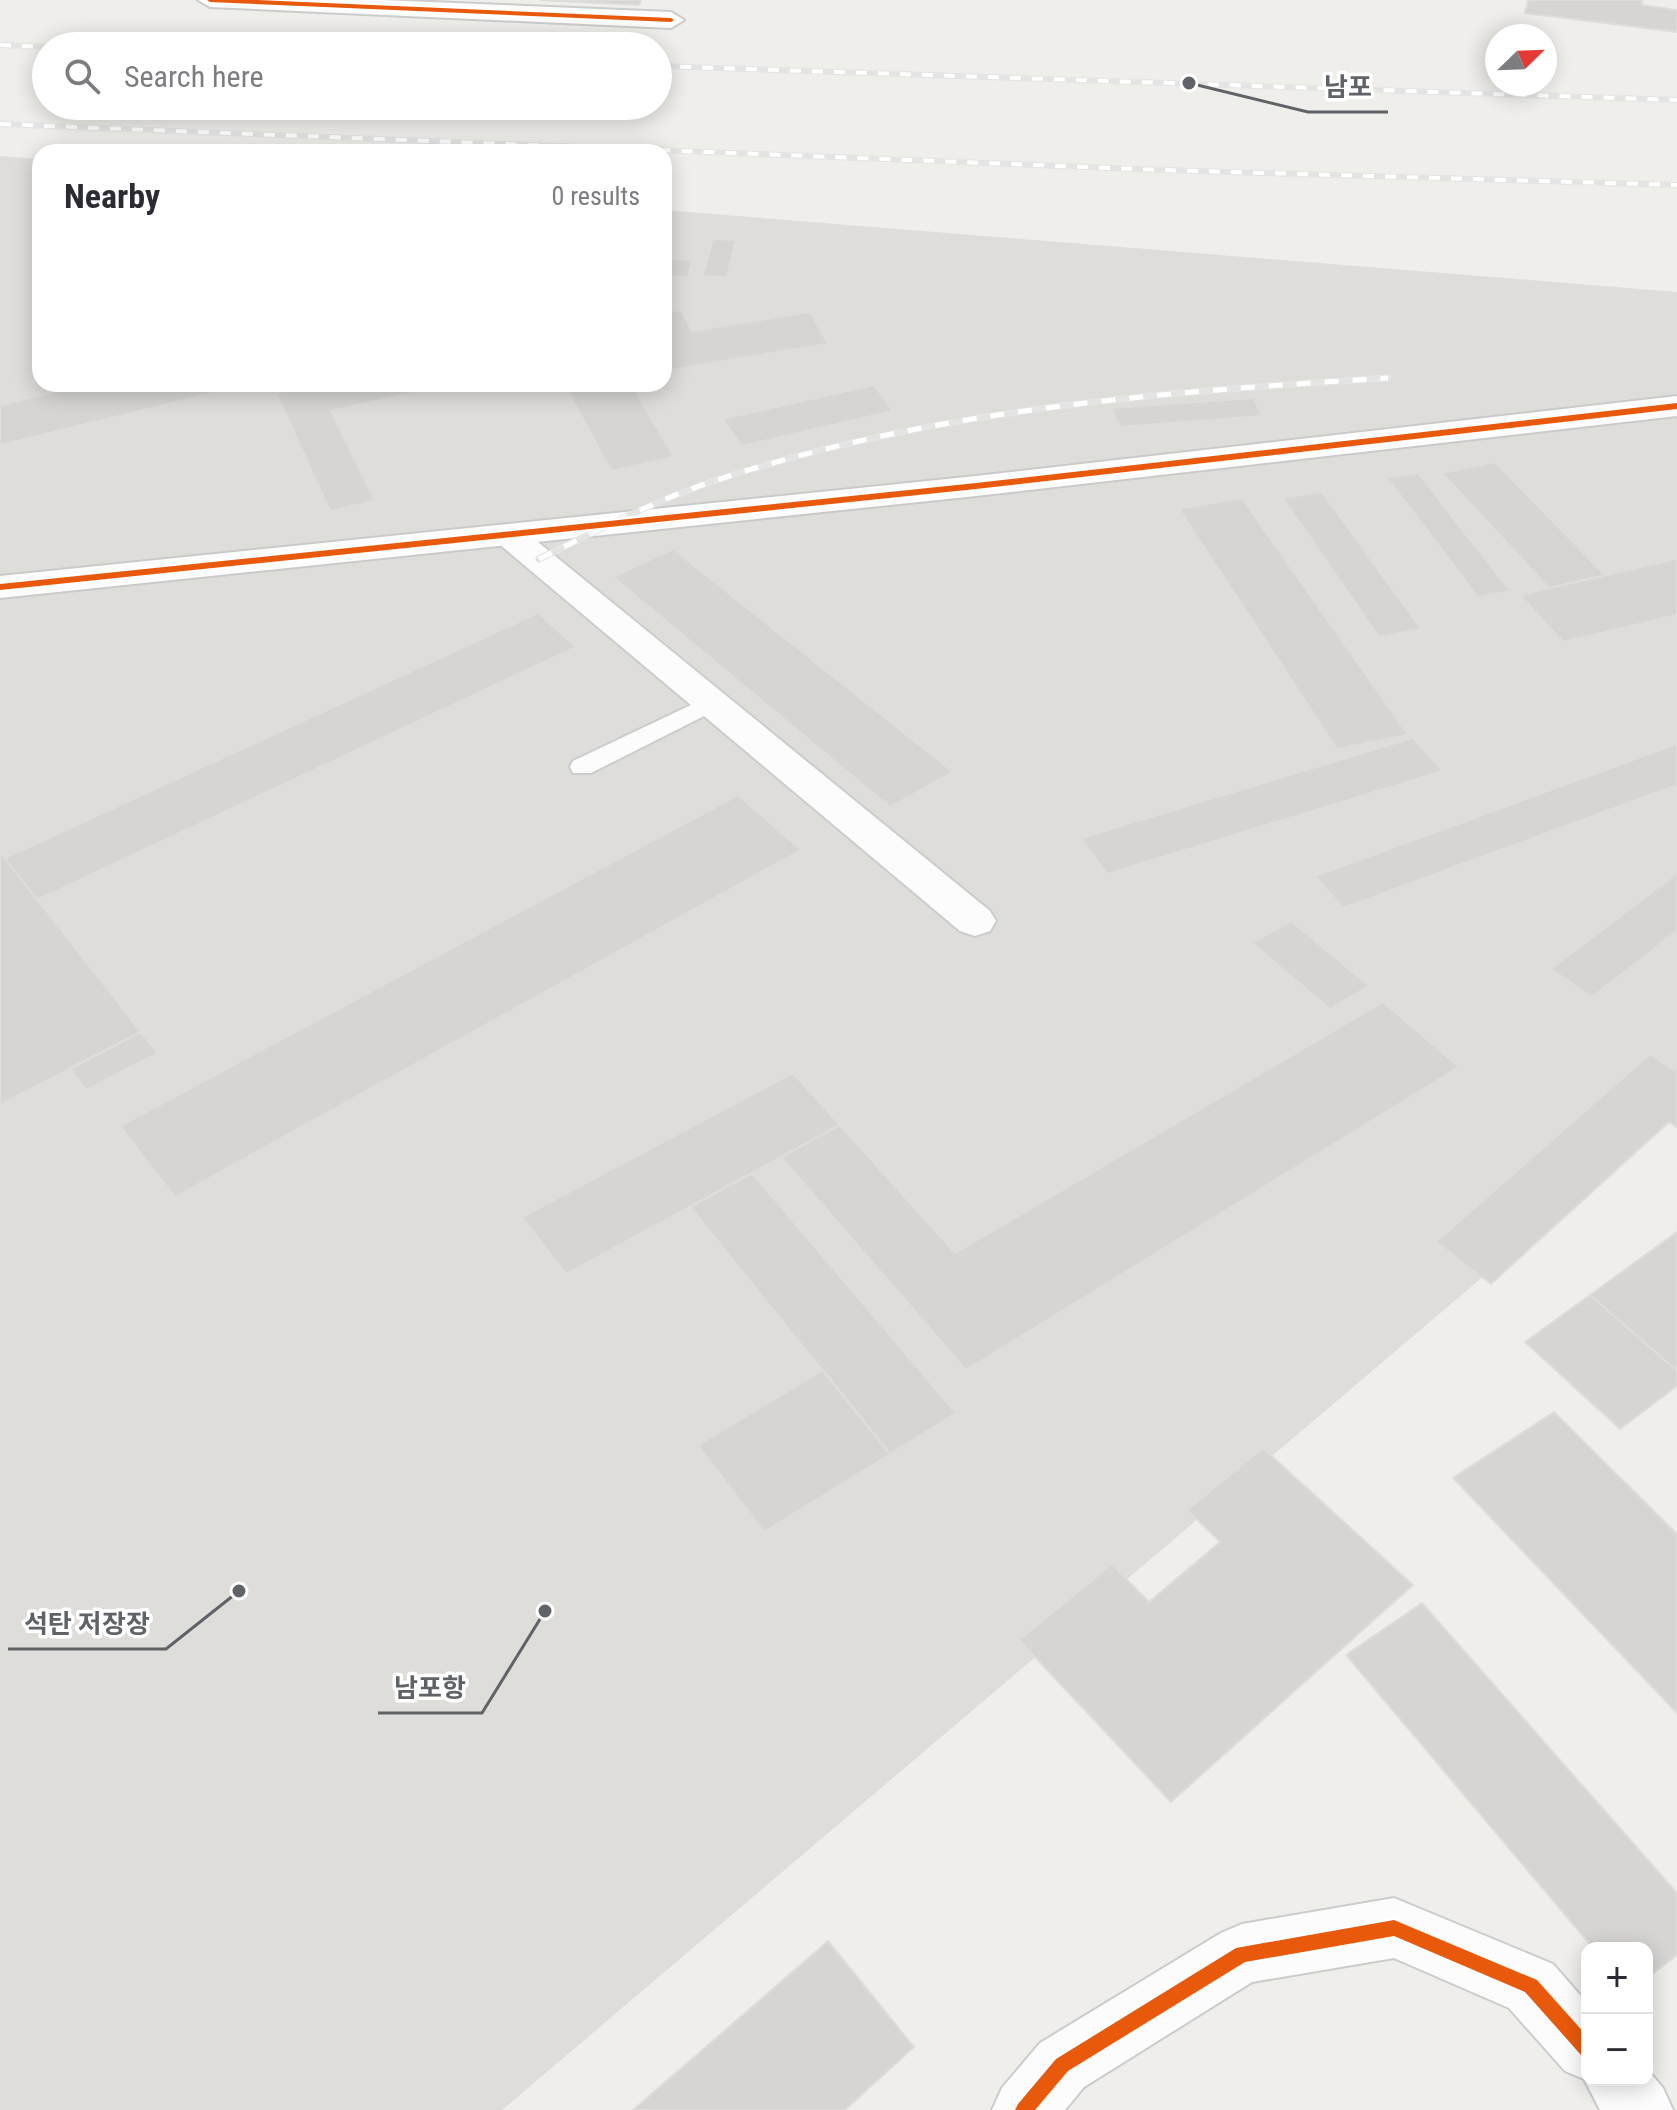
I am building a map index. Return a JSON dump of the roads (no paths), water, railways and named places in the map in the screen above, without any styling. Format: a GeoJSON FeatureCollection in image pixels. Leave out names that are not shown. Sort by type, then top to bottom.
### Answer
{"type":"FeatureCollection","features":[{"type":"Feature","properties":{"kind":"street"},"geometry":{"type":"LineString","coordinates":[[210,0],[671,20]]}},
{"type":"Feature","properties":{"kind":"street"},"geometry":{"type":"LineString","coordinates":[[0,587],[510,536],[1677,406]]}},
{"type":"Feature","properties":{"kind":"street"},"geometry":{"type":"LineString","coordinates":[[510,536],[975,921]]}},
{"type":"Feature","properties":{"kind":"street"},"geometry":{"type":"LineString","coordinates":[[1024,2110],[1062,2065],[1242,1954],[1394,1928],[1531,1986],[1581,2042]]}},
{"type":"Feature","properties":{"kind":"street"},"geometry":{"type":"LineString","coordinates":[[1620,2086],[1641,2110]]}},
{"type":"Feature","properties":{"kind":"lane"},"geometry":{"type":"LineString","coordinates":[[582,767],[712,703]]}},
{"type":"Feature","properties":{"kind":"railway"},"geometry":{"type":"LineString","coordinates":[[0,45],[32,46]]}},
{"type":"Feature","properties":{"kind":"railway"},"geometry":{"type":"LineString","coordinates":[[672,66],[1677,100]]}},
{"type":"Feature","properties":{"kind":"railway"},"geometry":{"type":"LineString","coordinates":[[0,124],[505,144]]}},
{"type":"Feature","properties":{"kind":"railway"},"geometry":{"type":"LineString","coordinates":[[672,151],[1162,170],[1677,185]]}},
{"type":"Feature","properties":{"kind":"railway"},"geometry":{"type":"LineString","coordinates":[[539,559],[626,516],[694,488],[799,456],[882,436],[965,420],[1134,398],[1388,378]]}},
{"type":"Feature","properties":{"kind":"place","name":"남포"},"geometry":{"type":"Point","coordinates":[1189,83]}},
{"type":"Feature","properties":{"kind":"place","name":"석탄 저장장"},"geometry":{"type":"Point","coordinates":[239,1591]}},
{"type":"Feature","properties":{"kind":"place","name":"남포항"},"geometry":{"type":"Point","coordinates":[545,1611]}}]}
